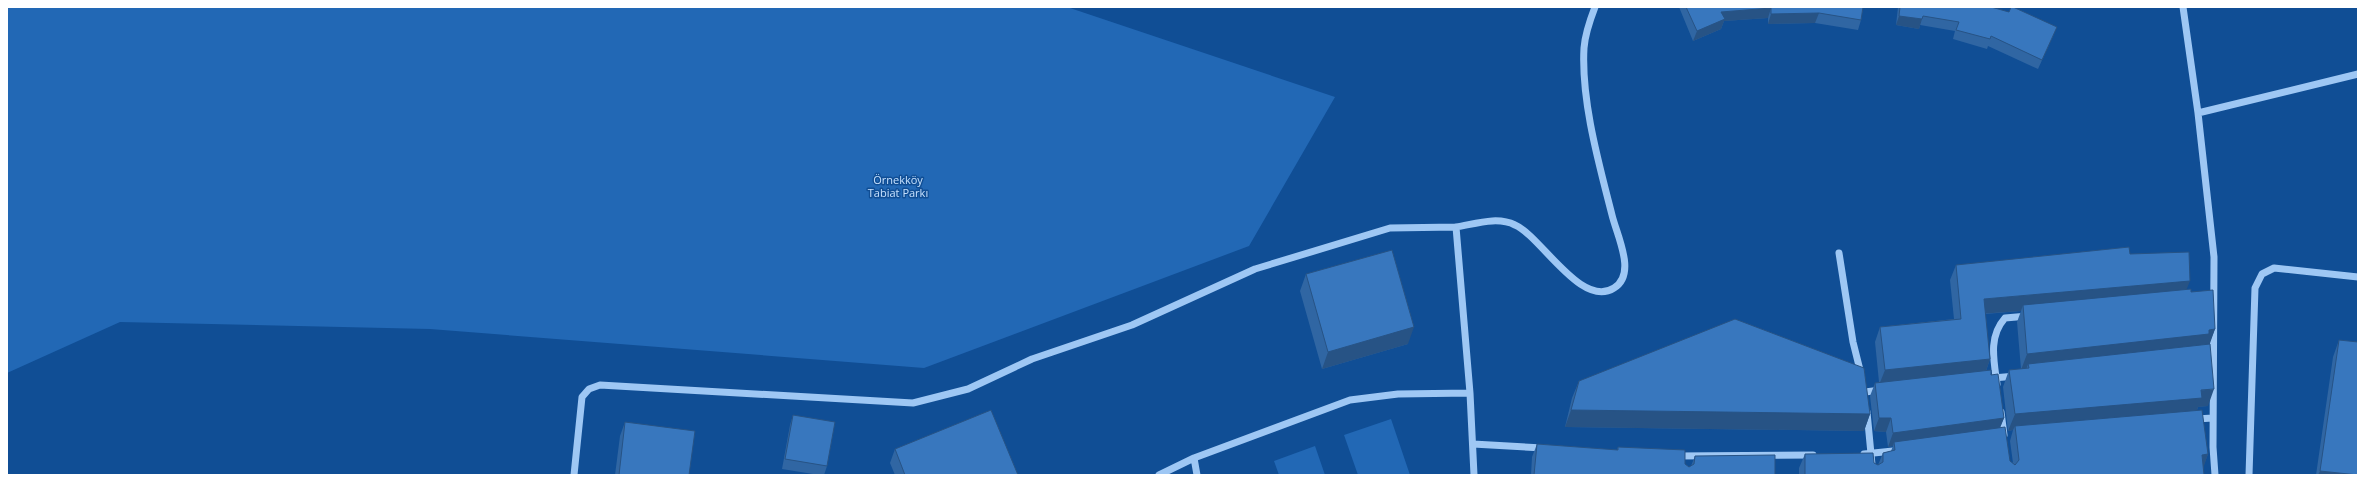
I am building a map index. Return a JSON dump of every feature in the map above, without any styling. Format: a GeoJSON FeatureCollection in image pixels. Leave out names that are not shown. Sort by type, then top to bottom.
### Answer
{"type":"FeatureCollection","features":[{"type":"Feature","properties":{"kind":"street"},"geometry":{"type":"LineString","coordinates":[[574,475],[582,397],[589,389],[600,385],[913,404],[968,389],[1032,359],[1132,325],[1254,269],[1390,228],[1456,227],[1497,221],[1515,224],[1524,229],[1551,258],[1588,289],[1603,292],[1617,286],[1622,280],[1625,266],[1603,182],[1586,94],[1584,48],[1595,7]]}},
{"type":"Feature","properties":{"kind":"street"},"geometry":{"type":"LineString","coordinates":[[2183,7],[2198,113],[2214,257],[2211,298],[2211,356],[2215,475]]}},
{"type":"Feature","properties":{"kind":"street"},"geometry":{"type":"LineString","coordinates":[[2198,113],[2358,74]]}},
{"type":"Feature","properties":{"kind":"street"},"geometry":{"type":"LineString","coordinates":[[1456,227],[1470,393],[1474,475]]}},
{"type":"Feature","properties":{"kind":"street"},"geometry":{"type":"LineString","coordinates":[[1839,252],[1853,342],[1866,400]]}},
{"type":"Feature","properties":{"kind":"street"},"geometry":{"type":"LineString","coordinates":[[2249,475],[2256,288],[2262,274],[2274,268],[2358,277]]}},
{"type":"Feature","properties":{"kind":"street"},"geometry":{"type":"LineString","coordinates":[[1998,392],[1993,349],[2001,323],[2005,318],[2036,315]]}},
{"type":"Feature","properties":{"kind":"street"},"geometry":{"type":"LineString","coordinates":[[1981,379],[2028,374]]}},
{"type":"Feature","properties":{"kind":"street"},"geometry":{"type":"LineString","coordinates":[[1865,392],[1888,389]]}},
{"type":"Feature","properties":{"kind":"street"},"geometry":{"type":"LineString","coordinates":[[1159,475],[1194,458],[1350,400],[1398,394],[1470,393]]}},
{"type":"Feature","properties":{"kind":"street"},"geometry":{"type":"LineString","coordinates":[[1997,437],[2007,439],[2000,407]]}},
{"type":"Feature","properties":{"kind":"street"},"geometry":{"type":"LineString","coordinates":[[1867,408],[1873,475]]}},
{"type":"Feature","properties":{"kind":"street"},"geometry":{"type":"LineString","coordinates":[[2190,420],[2213,418]]}},
{"type":"Feature","properties":{"kind":"street"},"geometry":{"type":"LineString","coordinates":[[1473,444],[1552,449]]}},
{"type":"Feature","properties":{"kind":"street"},"geometry":{"type":"LineString","coordinates":[[1855,454],[1871,454],[1902,450]]}},
{"type":"Feature","properties":{"kind":"street"},"geometry":{"type":"LineString","coordinates":[[1669,455],[1685,459],[1824,455]]}},
{"type":"Feature","properties":{"kind":"street"},"geometry":{"type":"LineString","coordinates":[[1194,458],[1197,475]]}},
{"type":"Feature","properties":{"kind":"green space","name":"Örnekköy Tabiat Parkı"},"geometry":{"type":"Polygon","coordinates":[[[7,7],[1067,7],[1335,97],[1249,246],[924,368],[430,329],[120,322],[7,373],[7,7]]]}},
{"type":"Feature","properties":{"kind":"green space"},"geometry":{"type":"Polygon","coordinates":[[[1391,419],[1410,475],[1358,475],[1344,435],[1391,419]]]}},
{"type":"Feature","properties":{"kind":"green space"},"geometry":{"type":"Polygon","coordinates":[[[1315,446],[1325,475],[1279,475],[1274,461],[1315,446]]]}},
{"type":"Feature","properties":{"kind":"building"},"geometry":{"type":"Polygon","coordinates":[[[1686,7],[1863,7],[1861,20],[1819,13],[1771,14],[1771,8],[1721,12],[1725,19],[1697,31],[1686,7]]]}},
{"type":"Feature","properties":{"kind":"building"},"geometry":{"type":"Polygon","coordinates":[[[1900,7],[1991,7],[2009,12],[2011,7],[2013,7],[2057,27],[2042,60],[1991,36],[1990,39],[1956,30],[1959,22],[1923,16],[1922,19],[1899,16],[1900,7]]]}},
{"type":"Feature","properties":{"kind":"building"},"geometry":{"type":"Polygon","coordinates":[[[2129,247],[2130,254],[2189,252],[2190,281],[1984,299],[1990,359],[1885,370],[1880,327],[1961,319],[1956,265],[2129,247]]]}},
{"type":"Feature","properties":{"kind":"building"},"geometry":{"type":"Polygon","coordinates":[[[1392,250],[1414,327],[1328,352],[1306,274],[1392,250]]]}},
{"type":"Feature","properties":{"kind":"building"},"geometry":{"type":"Polygon","coordinates":[[[2191,289],[2191,292],[2213,290],[2215,329],[2209,330],[2209,334],[2027,354],[2023,305],[2191,289]]]}},
{"type":"Feature","properties":{"kind":"building"},"geometry":{"type":"Polygon","coordinates":[[[1735,319],[1864,368],[1870,414],[1571,410],[1579,381],[1735,319]]]}},
{"type":"Feature","properties":{"kind":"building"},"geometry":{"type":"Polygon","coordinates":[[[2339,340],[2358,342],[2358,475],[2320,471],[2339,340]]]}},
{"type":"Feature","properties":{"kind":"building"},"geometry":{"type":"Polygon","coordinates":[[[2210,344],[2214,389],[2201,390],[2202,398],[2015,414],[2009,370],[2029,368],[2028,364],[2210,344]]]}},
{"type":"Feature","properties":{"kind":"building"},"geometry":{"type":"Polygon","coordinates":[[[1991,370],[1991,375],[1998,374],[2004,418],[1893,433],[1891,418],[1879,418],[1875,383],[1991,370]]]}},
{"type":"Feature","properties":{"kind":"building"},"geometry":{"type":"Polygon","coordinates":[[[991,410],[1018,475],[905,475],[895,449],[991,410]]]}},
{"type":"Feature","properties":{"kind":"building"},"geometry":{"type":"Polygon","coordinates":[[[2202,410],[2208,454],[2202,455],[2204,475],[1805,475],[1805,454],[1873,453],[1874,463],[1878,465],[1883,462],[1883,453],[1895,450],[1894,442],[2005,427],[2010,461],[2015,465],[2019,460],[2015,426],[2202,410]]]}},
{"type":"Feature","properties":{"kind":"building"},"geometry":{"type":"Polygon","coordinates":[[[793,415],[835,422],[827,466],[785,459],[793,415]]]}},
{"type":"Feature","properties":{"kind":"building"},"geometry":{"type":"Polygon","coordinates":[[[625,422],[695,431],[689,475],[619,475],[625,422]]]}},
{"type":"Feature","properties":{"kind":"building"},"geometry":{"type":"Polygon","coordinates":[[[1537,444],[1618,450],[1618,447],[1685,450],[1685,464],[1689,467],[1694,464],[1695,456],[1775,455],[1775,475],[1534,475],[1537,444]]]}}]}
